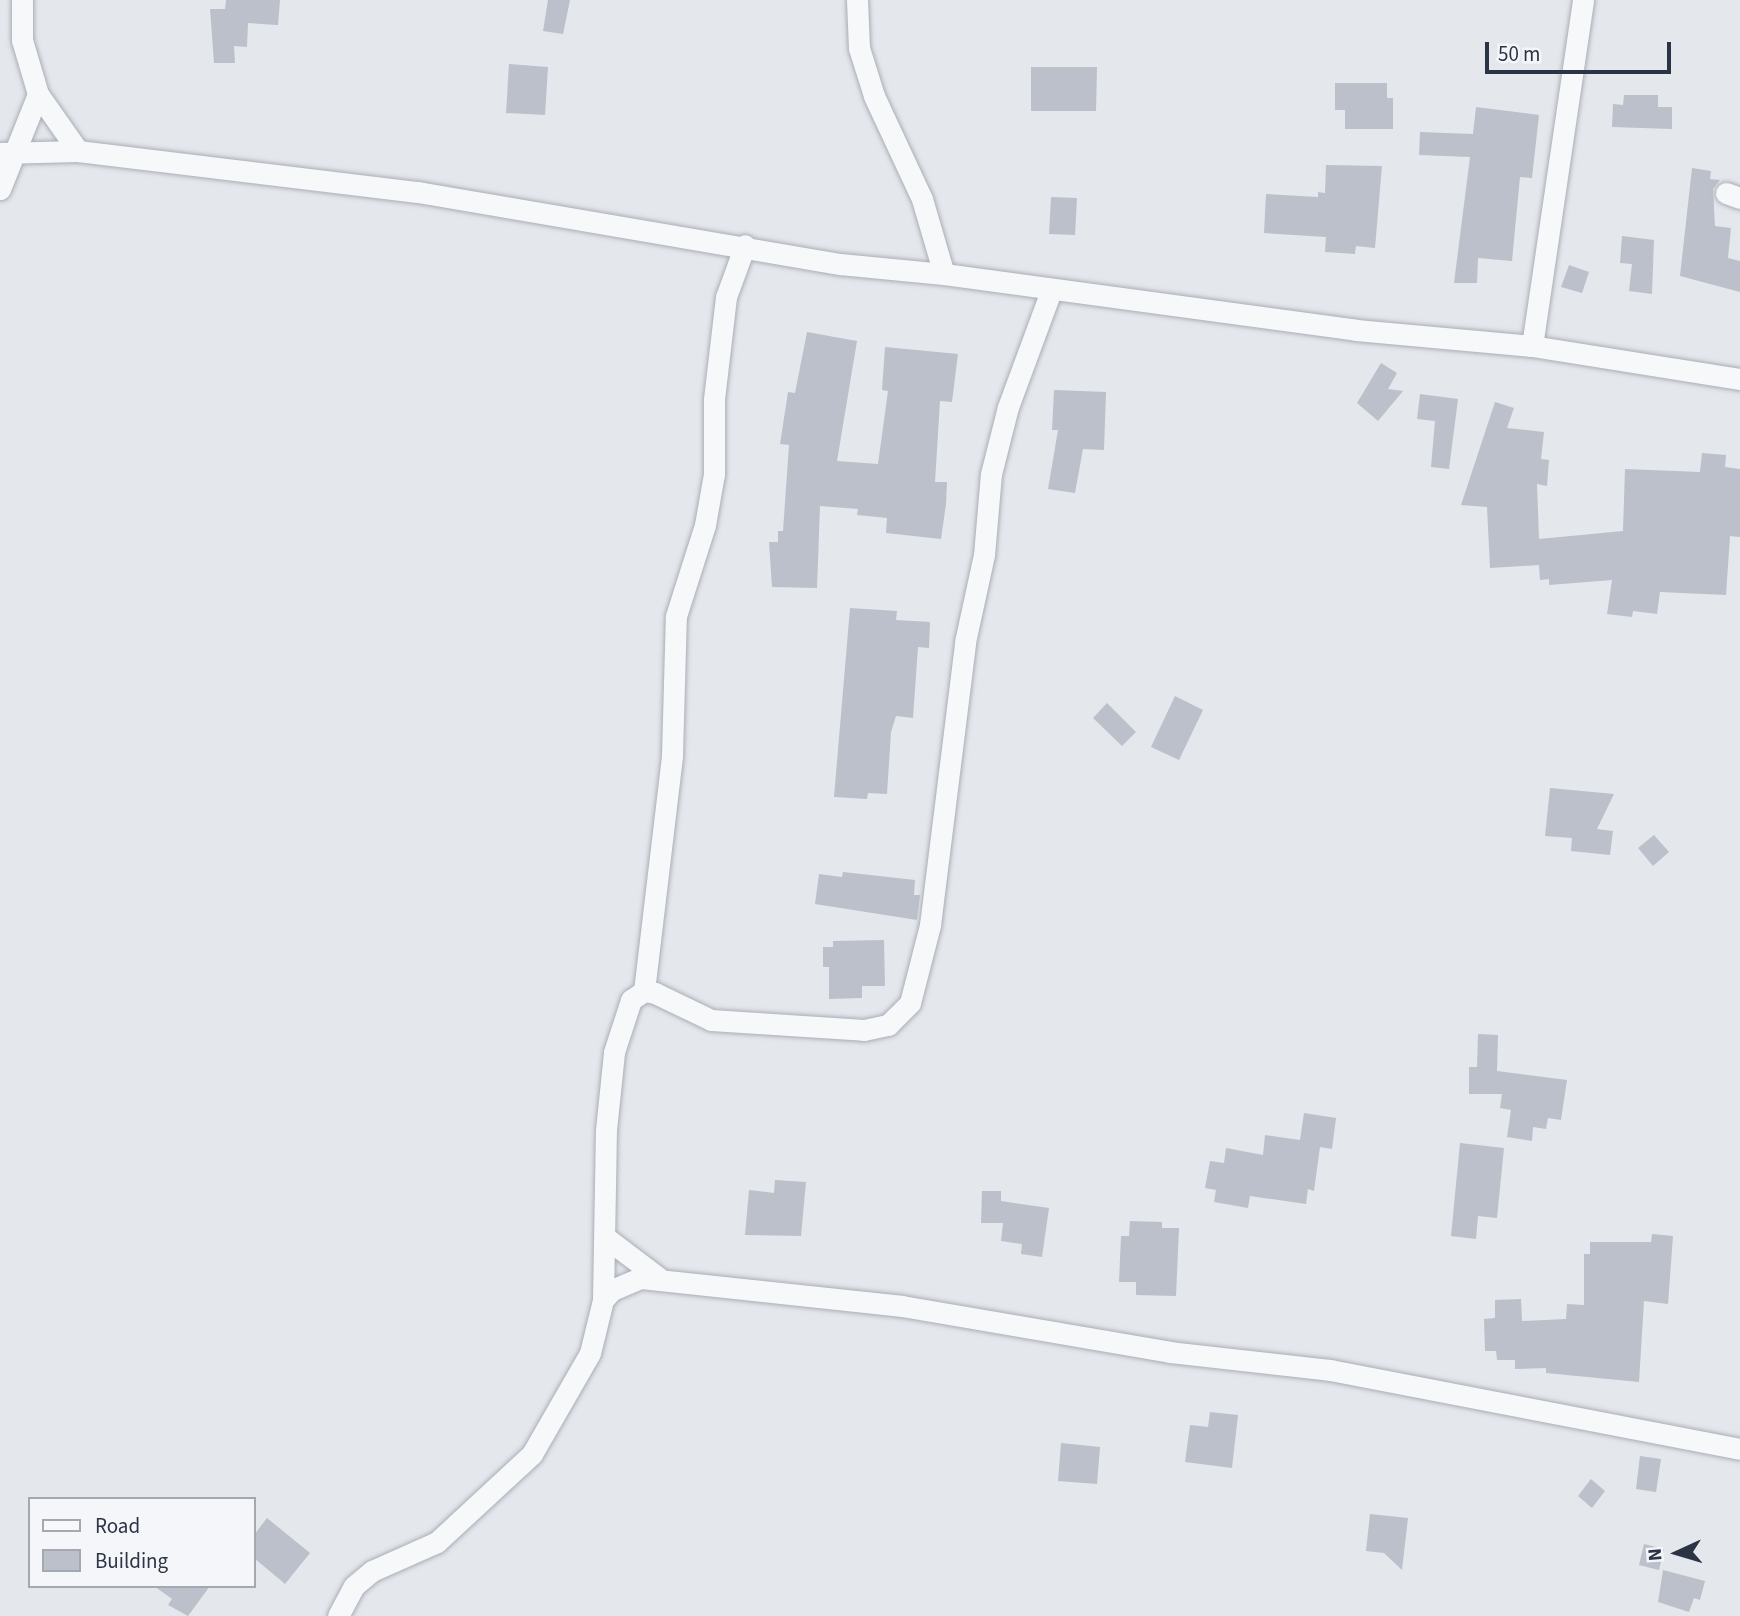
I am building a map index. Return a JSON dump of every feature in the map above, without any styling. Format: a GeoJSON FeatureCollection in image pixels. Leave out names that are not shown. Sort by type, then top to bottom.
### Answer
{"type":"FeatureCollection","features":[{"type":"Feature","properties":{"kind":"street"},"geometry":{"type":"LineString","coordinates":[[22,0],[22,40],[38,94],[78,151]]}},
{"type":"Feature","properties":{"kind":"street"},"geometry":{"type":"LineString","coordinates":[[857,0],[859,48],[874,96],[922,200],[944,274]]}},
{"type":"Feature","properties":{"kind":"street"},"geometry":{"type":"LineString","coordinates":[[1532,346],[1583,0]]}},
{"type":"Feature","properties":{"kind":"street"},"geometry":{"type":"LineString","coordinates":[[0,189],[7,153],[38,94]]}},
{"type":"Feature","properties":{"kind":"street"},"geometry":{"type":"LineString","coordinates":[[7,153],[78,151],[418,192],[745,245],[840,264],[944,274],[1051,291],[1356,330],[1532,346],[1740,379]]}},
{"type":"Feature","properties":{"kind":"street"},"geometry":{"type":"LineString","coordinates":[[338,1616],[354,1586],[372,1571],[437,1542],[488,1499],[532,1454],[590,1353],[603,1300],[606,1130],[614,1052],[631,1000],[644,991],[672,755],[676,616],[705,524],[714,474],[714,399],[726,298],[745,245]]}},
{"type":"Feature","properties":{"kind":"street"},"geometry":{"type":"LineString","coordinates":[[644,991],[711,1020],[842,1029],[888,1025],[910,1003],[930,925],[965,642],[984,555],[991,474],[1009,407],[1051,291]]}},
{"type":"Feature","properties":{"kind":"street"},"geometry":{"type":"LineString","coordinates":[[606,1238],[659,1277]]}},
{"type":"Feature","properties":{"kind":"street"},"geometry":{"type":"LineString","coordinates":[[603,1300],[625,1283],[659,1277],[783,1296],[902,1306],[1170,1352],[1330,1370],[1740,1449]]}},
{"type":"Feature","properties":{"kind":"building"},"geometry":{"type":"Polygon","coordinates":[[[226,0],[280,0],[278,25],[248,23],[247,47],[234,46],[235,63],[214,63],[210,9],[225,9],[226,0]]]}},
{"type":"Feature","properties":{"kind":"building"},"geometry":{"type":"Polygon","coordinates":[[[548,0],[570,0],[563,34],[543,31],[548,0]]]}},
{"type":"Feature","properties":{"kind":"building"},"geometry":{"type":"Polygon","coordinates":[[[509,64],[548,67],[545,115],[506,113],[509,64]]]}},
{"type":"Feature","properties":{"kind":"building"},"geometry":{"type":"Polygon","coordinates":[[[1031,67],[1097,67],[1096,111],[1031,111],[1031,67]]]}},
{"type":"Feature","properties":{"kind":"building"},"geometry":{"type":"Polygon","coordinates":[[[1335,83],[1387,83],[1387,98],[1393,98],[1393,129],[1345,129],[1345,110],[1335,110],[1335,83]]]}},
{"type":"Feature","properties":{"kind":"building"},"geometry":{"type":"Polygon","coordinates":[[[1624,95],[1658,95],[1658,107],[1672,107],[1672,129],[1612,127],[1613,104],[1623,105],[1624,95]]]}},
{"type":"Feature","properties":{"kind":"building"},"geometry":{"type":"Polygon","coordinates":[[[1476,107],[1539,115],[1532,178],[1520,177],[1512,261],[1478,258],[1477,283],[1454,283],[1470,157],[1419,155],[1420,132],[1473,134],[1476,107]]]}},
{"type":"Feature","properties":{"kind":"building"},"geometry":{"type":"Polygon","coordinates":[[[1326,165],[1382,166],[1375,248],[1356,246],[1355,254],[1325,252],[1326,237],[1264,233],[1266,194],[1318,197],[1318,192],[1325,193],[1326,165]]]}},
{"type":"Feature","properties":{"kind":"building"},"geometry":{"type":"Polygon","coordinates":[[[1692,168],[1711,171],[1710,179],[1720,180],[1713,189],[1715,226],[1731,228],[1728,258],[1740,261],[1740,292],[1680,276],[1692,168]]]}},
{"type":"Feature","properties":{"kind":"building"},"geometry":{"type":"Polygon","coordinates":[[[1051,197],[1077,198],[1075,235],[1049,234],[1051,197]]]}},
{"type":"Feature","properties":{"kind":"building"},"geometry":{"type":"Polygon","coordinates":[[[1622,236],[1654,240],[1652,294],[1629,291],[1632,264],[1620,263],[1622,236]]]}},
{"type":"Feature","properties":{"kind":"building"},"geometry":{"type":"Polygon","coordinates":[[[1569,265],[1589,272],[1582,293],[1561,287],[1569,265]]]}},
{"type":"Feature","properties":{"kind":"building"},"geometry":{"type":"Polygon","coordinates":[[[807,332],[857,341],[837,461],[878,464],[888,391],[882,390],[885,347],[958,354],[952,402],[940,401],[935,482],[947,482],[946,504],[941,539],[886,533],[887,518],[857,515],[858,509],[820,506],[817,588],[772,587],[769,542],[778,542],[778,531],[783,531],[789,445],[780,444],[788,392],[795,393],[807,332]]]}},
{"type":"Feature","properties":{"kind":"building"},"geometry":{"type":"Polygon","coordinates":[[[1381,363],[1397,373],[1388,389],[1403,391],[1378,421],[1357,403],[1381,363]]]}},
{"type":"Feature","properties":{"kind":"building"},"geometry":{"type":"Polygon","coordinates":[[[1054,390],[1106,392],[1104,450],[1083,449],[1075,493],[1048,489],[1058,430],[1052,430],[1054,390]]]}},
{"type":"Feature","properties":{"kind":"building"},"geometry":{"type":"Polygon","coordinates":[[[1420,394],[1458,399],[1449,469],[1431,467],[1435,421],[1417,419],[1420,394]]]}},
{"type":"Feature","properties":{"kind":"building"},"geometry":{"type":"Polygon","coordinates":[[[1495,402],[1514,408],[1507,428],[1544,432],[1541,459],[1549,460],[1547,486],[1537,484],[1539,539],[1623,531],[1625,469],[1700,472],[1702,453],[1726,455],[1725,467],[1740,469],[1740,537],[1730,536],[1726,595],[1660,592],[1657,614],[1633,611],[1632,617],[1607,614],[1612,580],[1549,585],[1549,579],[1540,580],[1539,565],[1490,568],[1487,507],[1461,505],[1495,402]]]}},
{"type":"Feature","properties":{"kind":"building"},"geometry":{"type":"Polygon","coordinates":[[[850,608],[897,611],[896,620],[930,622],[929,648],[918,647],[913,718],[896,716],[891,732],[887,794],[868,793],[867,799],[834,797],[850,608]]]}},
{"type":"Feature","properties":{"kind":"building"},"geometry":{"type":"Polygon","coordinates":[[[1175,696],[1203,710],[1179,760],[1151,747],[1175,696]]]}},
{"type":"Feature","properties":{"kind":"building"},"geometry":{"type":"Polygon","coordinates":[[[1107,703],[1136,732],[1122,746],[1093,718],[1107,703]]]}},
{"type":"Feature","properties":{"kind":"building"},"geometry":{"type":"Polygon","coordinates":[[[1550,788],[1614,794],[1597,829],[1613,831],[1610,855],[1571,851],[1572,838],[1545,836],[1550,788]]]}},
{"type":"Feature","properties":{"kind":"building"},"geometry":{"type":"Polygon","coordinates":[[[1654,835],[1669,852],[1653,866],[1638,848],[1654,835]]]}},
{"type":"Feature","properties":{"kind":"building"},"geometry":{"type":"Polygon","coordinates":[[[843,872],[915,880],[914,895],[920,895],[917,920],[815,904],[819,874],[842,877],[843,872]]]}},
{"type":"Feature","properties":{"kind":"building"},"geometry":{"type":"Polygon","coordinates":[[[884,940],[885,986],[862,986],[862,998],[829,999],[829,967],[823,967],[823,947],[833,947],[833,941],[884,940]]]}},
{"type":"Feature","properties":{"kind":"building"},"geometry":{"type":"Polygon","coordinates":[[[1478,1034],[1498,1035],[1497,1071],[1567,1080],[1561,1120],[1548,1118],[1546,1129],[1533,1127],[1532,1141],[1507,1137],[1511,1110],[1500,1108],[1502,1094],[1469,1094],[1469,1067],[1477,1067],[1478,1034]]]}},
{"type":"Feature","properties":{"kind":"building"},"geometry":{"type":"Polygon","coordinates":[[[1304,1113],[1336,1118],[1332,1149],[1320,1147],[1314,1191],[1308,1189],[1306,1204],[1250,1196],[1248,1208],[1214,1202],[1216,1190],[1205,1188],[1210,1161],[1224,1163],[1226,1148],[1263,1155],[1265,1135],[1300,1140],[1304,1113]]]}},
{"type":"Feature","properties":{"kind":"building"},"geometry":{"type":"Polygon","coordinates":[[[1460,1143],[1504,1148],[1497,1218],[1478,1216],[1476,1239],[1451,1236],[1460,1143]]]}},
{"type":"Feature","properties":{"kind":"building"},"geometry":{"type":"Polygon","coordinates":[[[775,1180],[806,1182],[801,1236],[745,1235],[749,1190],[774,1193],[775,1180]]]}},
{"type":"Feature","properties":{"kind":"building"},"geometry":{"type":"Polygon","coordinates":[[[982,1191],[1001,1191],[1001,1201],[1049,1208],[1042,1257],[1021,1254],[1022,1244],[1001,1241],[1003,1223],[981,1223],[982,1191]]]}},
{"type":"Feature","properties":{"kind":"building"},"geometry":{"type":"Polygon","coordinates":[[[1130,1221],[1162,1222],[1162,1228],[1179,1228],[1176,1296],[1136,1295],[1136,1282],[1119,1282],[1121,1236],[1129,1236],[1130,1221]]]}},
{"type":"Feature","properties":{"kind":"building"},"geometry":{"type":"Polygon","coordinates":[[[1652,1234],[1673,1236],[1668,1304],[1644,1301],[1639,1382],[1546,1373],[1546,1368],[1515,1369],[1515,1360],[1497,1360],[1496,1351],[1485,1351],[1484,1319],[1495,1318],[1495,1300],[1521,1299],[1522,1321],[1566,1319],[1567,1304],[1584,1305],[1584,1254],[1590,1254],[1590,1242],[1651,1242],[1652,1234]]]}},
{"type":"Feature","properties":{"kind":"building"},"geometry":{"type":"Polygon","coordinates":[[[1210,1412],[1238,1415],[1232,1468],[1185,1462],[1190,1425],[1208,1427],[1210,1412]]]}},
{"type":"Feature","properties":{"kind":"building"},"geometry":{"type":"Polygon","coordinates":[[[1061,1443],[1100,1447],[1097,1484],[1058,1481],[1061,1443]]]}},
{"type":"Feature","properties":{"kind":"building"},"geometry":{"type":"Polygon","coordinates":[[[1640,1456],[1661,1459],[1656,1492],[1636,1489],[1640,1456]]]}},
{"type":"Feature","properties":{"kind":"building"},"geometry":{"type":"Polygon","coordinates":[[[1591,1479],[1605,1491],[1592,1508],[1578,1496],[1591,1479]]]}},
{"type":"Feature","properties":{"kind":"building"},"geometry":{"type":"Polygon","coordinates":[[[1370,1514],[1408,1518],[1402,1570],[1384,1553],[1366,1551],[1370,1514]]]}},
{"type":"Feature","properties":{"kind":"building"},"geometry":{"type":"Polygon","coordinates":[[[267,1518],[310,1553],[285,1584],[256,1560],[256,1532],[267,1518]]]}},
{"type":"Feature","properties":{"kind":"building"},"geometry":{"type":"Polygon","coordinates":[[[1644,1544],[1664,1549],[1659,1570],[1639,1565],[1644,1544]]]}},
{"type":"Feature","properties":{"kind":"building"},"geometry":{"type":"Polygon","coordinates":[[[1663,1570],[1705,1581],[1700,1600],[1694,1598],[1689,1612],[1658,1602],[1663,1570]]]}},
{"type":"Feature","properties":{"kind":"building"},"geometry":{"type":"Polygon","coordinates":[[[157,1588],[209,1588],[188,1616],[168,1605],[172,1599],[157,1588]]]}}]}
